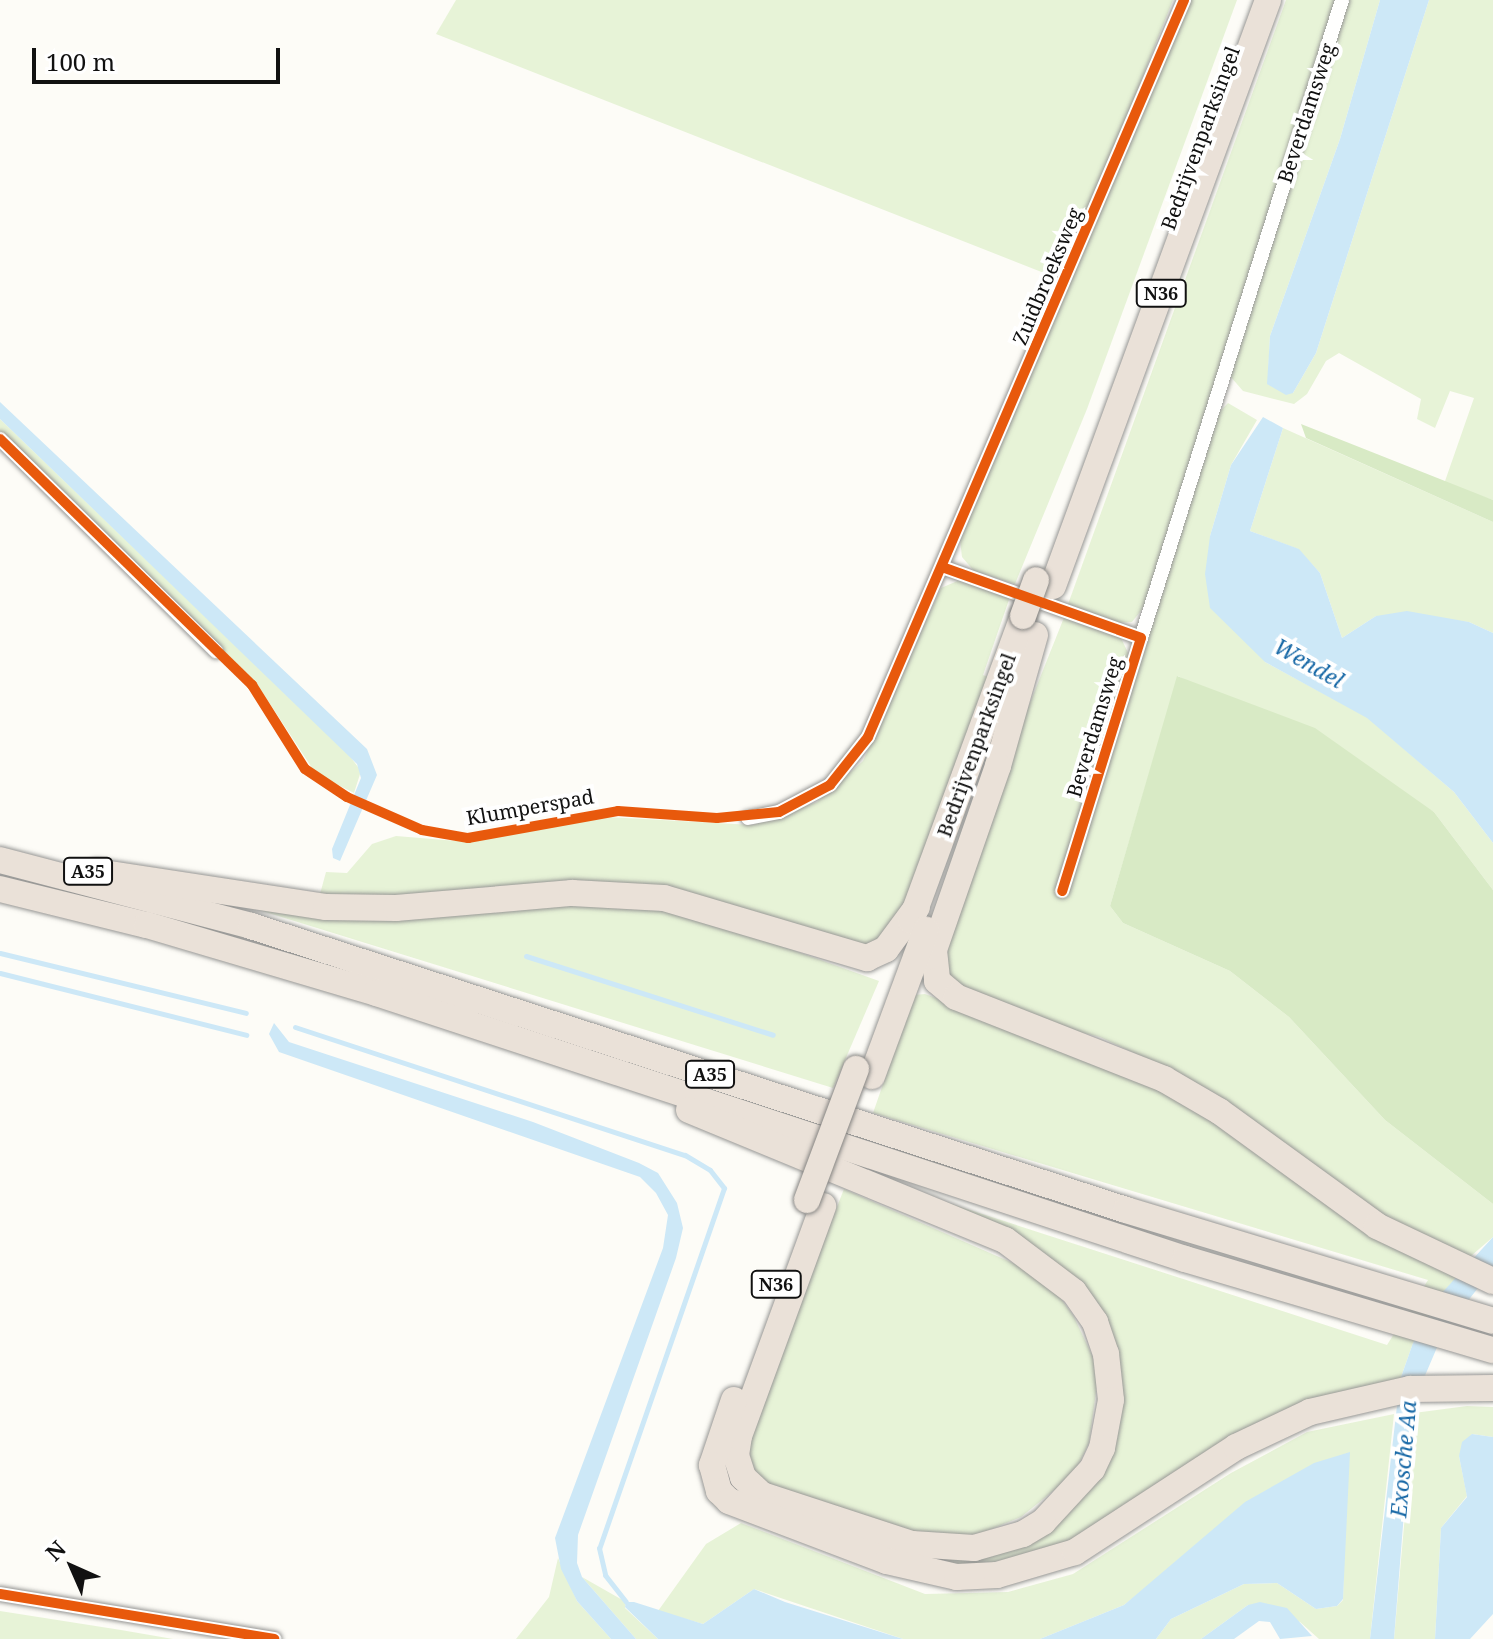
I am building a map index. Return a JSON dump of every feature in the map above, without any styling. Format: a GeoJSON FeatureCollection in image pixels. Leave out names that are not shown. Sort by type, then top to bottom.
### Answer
{"type":"FeatureCollection","features":[{"type":"Feature","properties":{"kind":"highway","name":"Bedrijvenparksingel"},"geometry":{"type":"LineString","coordinates":[[1250,0],[1045,583],[1033,625],[815,1203],[715,1449],[712,1465],[719,1491],[739,1507],[887,1561],[957,1577],[997,1575],[1075,1552],[1276,1427],[1310,1412],[1380,1394],[1440,1387],[1493,1388]]}},
{"type":"Feature","properties":{"kind":"highway","name":"Bedrijvenparksingel"},"geometry":{"type":"LineString","coordinates":[[1045,583],[1268,0]]}},
{"type":"Feature","properties":{"kind":"highway","name":"Bedrijvenparksingel"},"geometry":{"type":"LineString","coordinates":[[864,1072],[917,907],[1033,625]]}},
{"type":"Feature","properties":{"kind":"highway"},"geometry":{"type":"LineString","coordinates":[[1033,625],[998,766],[934,950],[937,981],[956,997],[1134,1064],[1177,1086],[1344,1205],[1447,1261],[1493,1281]]}},
{"type":"Feature","properties":{"kind":"highway","name":"A35"},"geometry":{"type":"LineString","coordinates":[[0,860],[326,907],[396,908],[572,893],[664,898],[867,958],[886,949],[917,907]]}},
{"type":"Feature","properties":{"kind":"highway","name":"A35"},"geometry":{"type":"LineString","coordinates":[[0,860],[251,926],[1485,1319]]}},
{"type":"Feature","properties":{"kind":"highway","name":"A35"},"geometry":{"type":"LineString","coordinates":[[0,889],[147,925],[361,988],[1170,1254],[1493,1350]]}},
{"type":"Feature","properties":{"kind":"highway","name":"A35"},"geometry":{"type":"LineString","coordinates":[[596,1065],[745,1137],[1005,1240],[1055,1273],[1074,1292],[1095,1322],[1106,1354],[1111,1400],[1102,1448],[1092,1469],[1043,1522],[994,1544],[957,1549],[891,1539],[762,1495],[743,1477]]}},
{"type":"Feature","properties":{"kind":"highway","name":"Bedrijvenparksingel"},"geometry":{"type":"LineString","coordinates":[[743,1477],[736,1455],[739,1436],[815,1203]]}},
{"type":"Feature","properties":{"kind":"street","name":"Zuidbroeksweg"},"geometry":{"type":"LineString","coordinates":[[942,567],[1184,0]]}},
{"type":"Feature","properties":{"kind":"street","name":"Beverdamsweg"},"geometry":{"type":"LineString","coordinates":[[1062,891],[1342,0]]}},
{"type":"Feature","properties":{"kind":"street"},"geometry":{"type":"LineString","coordinates":[[0,439],[216,651]]}},
{"type":"Feature","properties":{"kind":"street","name":"Beverdamsweg"},"geometry":{"type":"LineString","coordinates":[[942,567],[1141,638]]}},
{"type":"Feature","properties":{"kind":"street"},"geometry":{"type":"LineString","coordinates":[[748,818],[779,812],[813,797],[857,756],[942,567]]}},
{"type":"Feature","properties":{"kind":"street"},"geometry":{"type":"LineString","coordinates":[[0,1594],[274,1639]]}},
{"type":"Feature","properties":{"kind":"green space"},"geometry":{"type":"Polygon","coordinates":[[[456,0],[1173,0],[1062,280],[436,34],[456,0]]]}},
{"type":"Feature","properties":{"kind":"green space"},"geometry":{"type":"Polygon","coordinates":[[[1190,0],[1237,0],[1087,409],[1015,584],[974,571],[962,557],[960,540],[1190,0]]]}},
{"type":"Feature","properties":{"kind":"green space"},"geometry":{"type":"Polygon","coordinates":[[[1286,0],[1337,0],[1144,607],[1132,622],[1113,623],[1067,607],[1286,0]]]}},
{"type":"Feature","properties":{"kind":"green space"},"geometry":{"type":"Polygon","coordinates":[[[1349,0],[1380,0],[1340,139],[1270,336],[1268,376],[1293,393],[1316,353],[1429,0],[1493,0],[1493,500],[1444,484],[1474,398],[1450,391],[1435,428],[1417,419],[1421,399],[1339,353],[1326,361],[1307,394],[1294,404],[1243,391],[1230,376],[1349,0]]]}},
{"type":"Feature","properties":{"kind":"green space"},"geometry":{"type":"Polygon","coordinates":[[[1228,403],[1257,420],[1231,465],[1210,536],[1265,662],[1367,717],[1454,792],[1493,843],[1493,890],[1434,812],[1178,676],[1110,906],[1123,923],[1230,971],[1289,1017],[1385,1120],[1493,1204],[1493,1237],[1471,1256],[1413,1343],[1400,1380],[1321,1401],[1075,1546],[957,1571],[741,1494],[995,1553],[1108,1450],[1090,1302],[865,1176],[1387,1345],[1428,1280],[873,1113],[914,995],[925,994],[1121,1065],[1383,1215],[1191,1080],[1100,1037],[1041,1023],[955,985],[942,963],[1014,743],[1065,615],[1121,638],[1130,657],[1084,844],[1217,414],[1228,403]]]}},
{"type":"Feature","properties":{"kind":"green space"},"geometry":{"type":"Polygon","coordinates":[[[0,419],[349,755],[361,771],[354,793],[316,774],[257,684],[0,432],[0,419]]]}},
{"type":"Feature","properties":{"kind":"green space"},"geometry":{"type":"Polygon","coordinates":[[[1301,424],[1493,500],[1493,522],[1306,438],[1301,424]]]}},
{"type":"Feature","properties":{"kind":"green space"},"geometry":{"type":"Polygon","coordinates":[[[1283,428],[1493,522],[1493,633],[1469,622],[1376,616],[1342,638],[1320,573],[1298,549],[1250,531],[1283,428]]]}},
{"type":"Feature","properties":{"kind":"green space"},"geometry":{"type":"Polygon","coordinates":[[[962,579],[1011,594],[983,675],[988,677],[896,925],[878,943],[852,946],[668,887],[389,897],[320,894],[326,872],[347,873],[372,844],[396,836],[469,842],[607,817],[753,825],[817,802],[863,761],[941,588],[962,579]]]}},
{"type":"Feature","properties":{"kind":"green space"},"geometry":{"type":"Polygon","coordinates":[[[1177,676],[1315,728],[1434,812],[1493,890],[1493,1204],[1385,1120],[1289,1017],[1230,971],[1123,923],[1110,906],[1177,676]]]}},
{"type":"Feature","properties":{"kind":"green space"},"geometry":{"type":"Polygon","coordinates":[[[233,902],[541,902],[681,910],[879,981],[833,1088],[233,902]]]}},
{"type":"Feature","properties":{"kind":"green space"},"geometry":{"type":"Polygon","coordinates":[[[844,1189],[1029,1270],[1053,1288],[1073,1315],[1093,1357],[1097,1385],[1089,1443],[1074,1474],[1021,1517],[979,1534],[939,1537],[891,1529],[767,1491],[752,1474],[748,1434],[844,1189]]]}},
{"type":"Feature","properties":{"kind":"green space"},"geometry":{"type":"Polygon","coordinates":[[[1467,1406],[1493,1407],[1493,1437],[1472,1434],[1459,1456],[1467,1496],[1441,1528],[1435,1639],[1394,1639],[1414,1413],[1467,1406]]]}},
{"type":"Feature","properties":{"kind":"green space"},"geometry":{"type":"Polygon","coordinates":[[[1394,1414],[1370,1639],[1319,1639],[1300,1622],[1248,1605],[1201,1639],[1156,1639],[1171,1619],[1244,1584],[1277,1583],[1316,1609],[1337,1606],[1343,1600],[1344,1555],[1168,1570],[1124,1605],[1040,1639],[903,1639],[754,1589],[703,1624],[658,1611],[706,1544],[741,1523],[925,1594],[1008,1592],[1073,1574],[1231,1473],[1307,1432],[1394,1414]]]}},
{"type":"Feature","properties":{"kind":"green space"},"geometry":{"type":"Polygon","coordinates":[[[558,1558],[577,1601],[611,1639],[516,1639],[549,1597],[558,1558]]]}},
{"type":"Feature","properties":{"kind":"green space"},"geometry":{"type":"Polygon","coordinates":[[[582,1577],[626,1602],[625,1608],[658,1639],[636,1639],[582,1577]]]}},
{"type":"Feature","properties":{"kind":"green space"},"geometry":{"type":"Polygon","coordinates":[[[0,1611],[121,1630],[173,1639],[0,1639],[0,1611]]]}},
{"type":"Feature","properties":{"kind":"water"},"geometry":{"type":"Polygon","coordinates":[[[1380,0],[1429,0],[1316,353],[1293,393],[1286,395],[1267,384],[1270,336],[1340,139],[1380,0]]]}},
{"type":"Feature","properties":{"kind":"water"},"geometry":{"type":"Polygon","coordinates":[[[0,402],[367,749],[377,775],[340,861],[333,858],[332,849],[361,778],[357,764],[0,419],[0,402]]]}},
{"type":"Feature","properties":{"kind":"water","name":"Wendel"},"geometry":{"type":"Polygon","coordinates":[[[1263,417],[1283,428],[1250,531],[1299,549],[1320,573],[1342,638],[1376,616],[1407,611],[1469,622],[1493,633],[1493,843],[1454,792],[1367,718],[1265,662],[1210,608],[1205,574],[1210,536],[1231,465],[1263,417]]]}},
{"type":"Feature","properties":{"kind":"water"},"geometry":{"type":"Polygon","coordinates":[[[274,1023],[289,1042],[533,1122],[639,1163],[658,1173],[677,1203],[683,1228],[676,1258],[578,1535],[577,1563],[582,1577],[636,1639],[611,1639],[577,1601],[561,1569],[555,1538],[663,1248],[668,1215],[656,1193],[640,1177],[279,1052],[269,1034],[274,1023]]]}},
{"type":"Feature","properties":{"kind":"water","name":"Exosche Aa"},"geometry":{"type":"Polygon","coordinates":[[[1493,1237],[1493,1269],[1444,1331],[1421,1385],[1409,1450],[1394,1639],[1370,1639],[1400,1380],[1413,1343],[1440,1295],[1493,1237]]]}},
{"type":"Feature","properties":{"kind":"water"},"geometry":{"type":"Polygon","coordinates":[[[1472,1434],[1493,1437],[1493,1614],[1470,1639],[1435,1639],[1441,1528],[1467,1497],[1459,1456],[1462,1442],[1472,1434]]]}},
{"type":"Feature","properties":{"kind":"water"},"geometry":{"type":"Polygon","coordinates":[[[1350,1452],[1343,1599],[1337,1606],[1316,1609],[1277,1583],[1244,1584],[1171,1619],[1156,1639],[1040,1639],[1124,1605],[1245,1502],[1314,1463],[1350,1452]]]}},
{"type":"Feature","properties":{"kind":"water"},"geometry":{"type":"Polygon","coordinates":[[[754,1589],[785,1602],[903,1639],[658,1639],[625,1607],[626,1602],[634,1602],[703,1624],[754,1589]]]}},
{"type":"Feature","properties":{"kind":"water"},"geometry":{"type":"Polygon","coordinates":[[[1260,1602],[1287,1608],[1312,1636],[1280,1639],[1270,1622],[1259,1621],[1234,1639],[1201,1639],[1248,1605],[1260,1602]]]}},
{"type":"Feature","properties":{"kind":"waterway"},"geometry":{"type":"LineString","coordinates":[[0,953],[246,1013]]}},
{"type":"Feature","properties":{"kind":"waterway"},"geometry":{"type":"LineString","coordinates":[[526,956],[773,1035]]}},
{"type":"Feature","properties":{"kind":"waterway"},"geometry":{"type":"LineString","coordinates":[[0,973],[246,1035]]}},
{"type":"Feature","properties":{"kind":"waterway"},"geometry":{"type":"LineString","coordinates":[[295,1027],[685,1155],[710,1170],[724,1188],[599,1548],[605,1575],[626,1602]]}},
{"type":"Feature","properties":{"kind":"cycle path","name":"Klumperspad"},"geometry":{"type":"LineString","coordinates":[[0,439],[252,685],[305,769],[347,797],[422,830],[468,838],[618,811],[717,818],[779,812],[830,785],[868,737],[1184,0]]}},
{"type":"Feature","properties":{"kind":"cycle path"},"geometry":{"type":"LineString","coordinates":[[942,567],[1141,638],[1062,891]]}},
{"type":"Feature","properties":{"kind":"cycle path"},"geometry":{"type":"LineString","coordinates":[[0,1594],[274,1639]]}}]}
